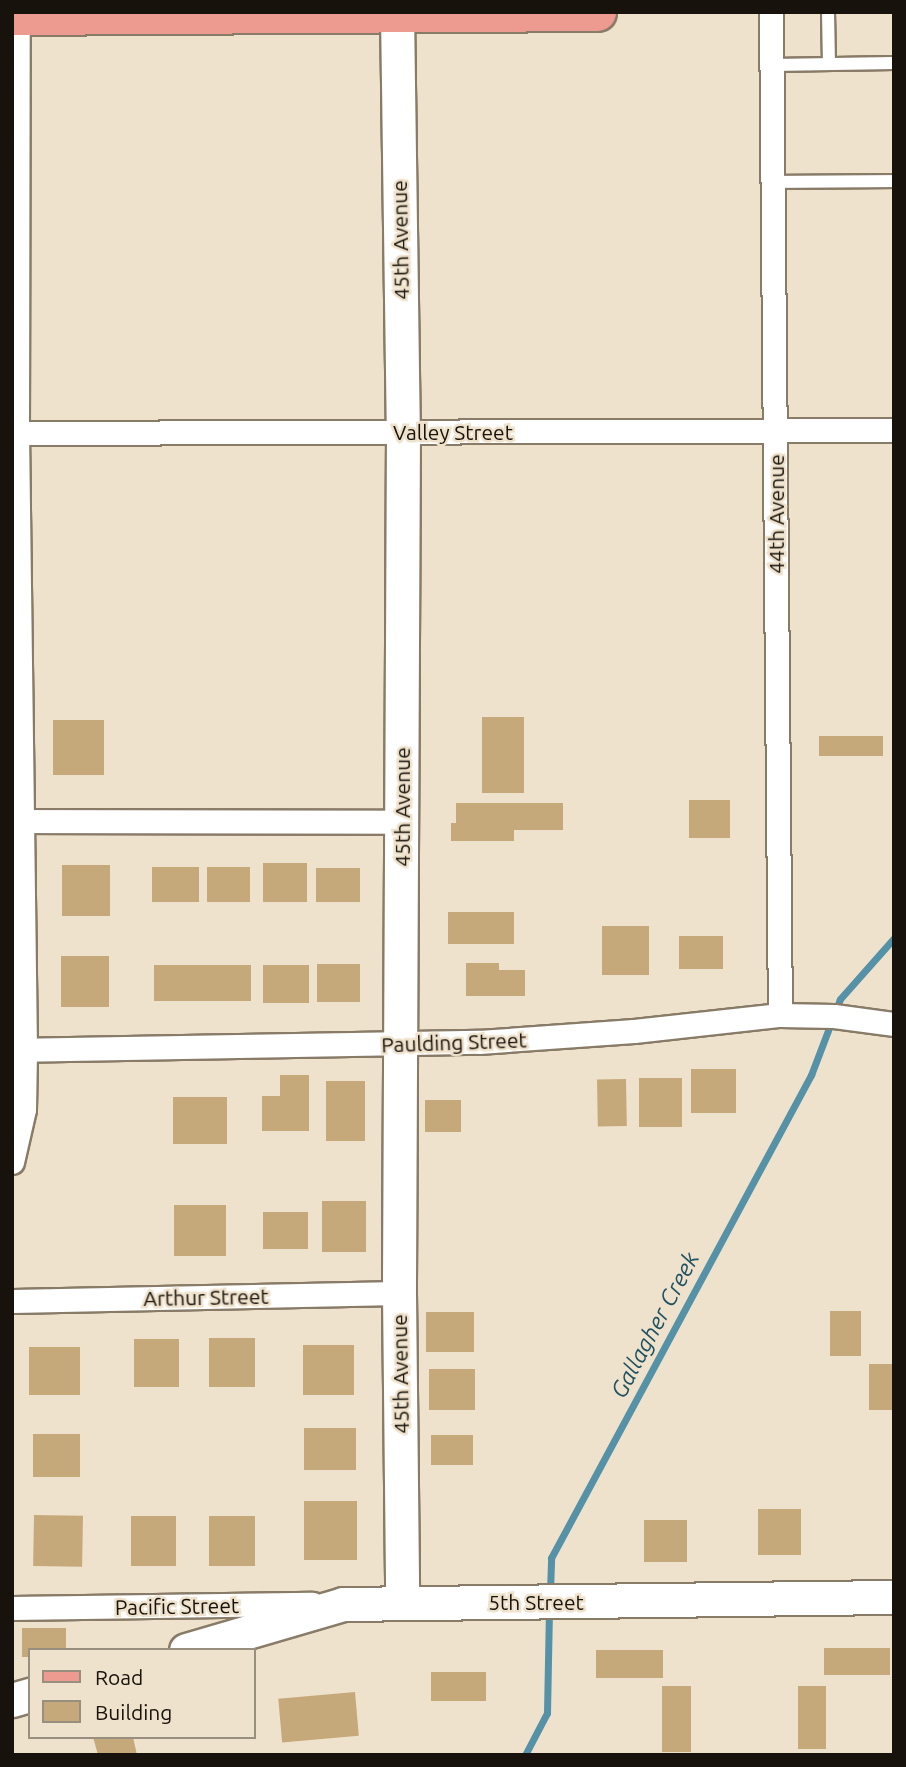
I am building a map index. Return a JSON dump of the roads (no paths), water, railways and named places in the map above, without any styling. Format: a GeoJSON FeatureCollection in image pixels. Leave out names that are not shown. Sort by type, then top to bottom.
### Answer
{"type":"FeatureCollection","features":[{"type":"Feature","properties":{"kind":"main road"},"geometry":{"type":"LineString","coordinates":[[16,15],[597,12]]}},
{"type":"Feature","properties":{"kind":"street","name":"44th Avenue"},"geometry":{"type":"LineString","coordinates":[[771,12],[780,1015]]}},
{"type":"Feature","properties":{"kind":"street","name":"45th Avenue"},"geometry":{"type":"LineString","coordinates":[[397,13],[403,432],[399,1293],[402,1602]]}},
{"type":"Feature","properties":{"kind":"street"},"geometry":{"type":"LineString","coordinates":[[12,1162],[24,1109],[19,1050],[17,821],[16,15]]}},
{"type":"Feature","properties":{"kind":"street","name":"Valley Street"},"geometry":{"type":"LineString","coordinates":[[15,433],[894,430]]}},
{"type":"Feature","properties":{"kind":"street"},"geometry":{"type":"LineString","coordinates":[[17,821],[401,822]]}},
{"type":"Feature","properties":{"kind":"street","name":"Paulding Street"},"geometry":{"type":"LineString","coordinates":[[19,1050],[400,1045],[634,1031],[780,1015],[894,1024]]}},
{"type":"Feature","properties":{"kind":"street","name":"Arthur Street"},"geometry":{"type":"LineString","coordinates":[[12,1301],[399,1293]]}},
{"type":"Feature","properties":{"kind":"street","name":"5th Street"},"geometry":{"type":"LineString","coordinates":[[193,1648],[343,1604],[894,1597]]}},
{"type":"Feature","properties":{"kind":"street","name":"Pacific Street"},"geometry":{"type":"LineString","coordinates":[[12,1608],[343,1604]]}},
{"type":"Feature","properties":{"kind":"lane"},"geometry":{"type":"LineString","coordinates":[[828,12],[829,64]]}},
{"type":"Feature","properties":{"kind":"lane"},"geometry":{"type":"LineString","coordinates":[[772,65],[894,63]]}},
{"type":"Feature","properties":{"kind":"lane"},"geometry":{"type":"LineString","coordinates":[[773,182],[894,181]]}},
{"type":"Feature","properties":{"kind":"waterway","name":"Gallagher Creek"},"geometry":{"type":"LineString","coordinates":[[550,1591],[551,1558],[811,1075],[840,999],[894,938]]}},
{"type":"Feature","properties":{"kind":"waterway","name":"Gallagher Creek"},"geometry":{"type":"LineString","coordinates":[[525,1755],[547,1713],[549,1610]]}}]}
